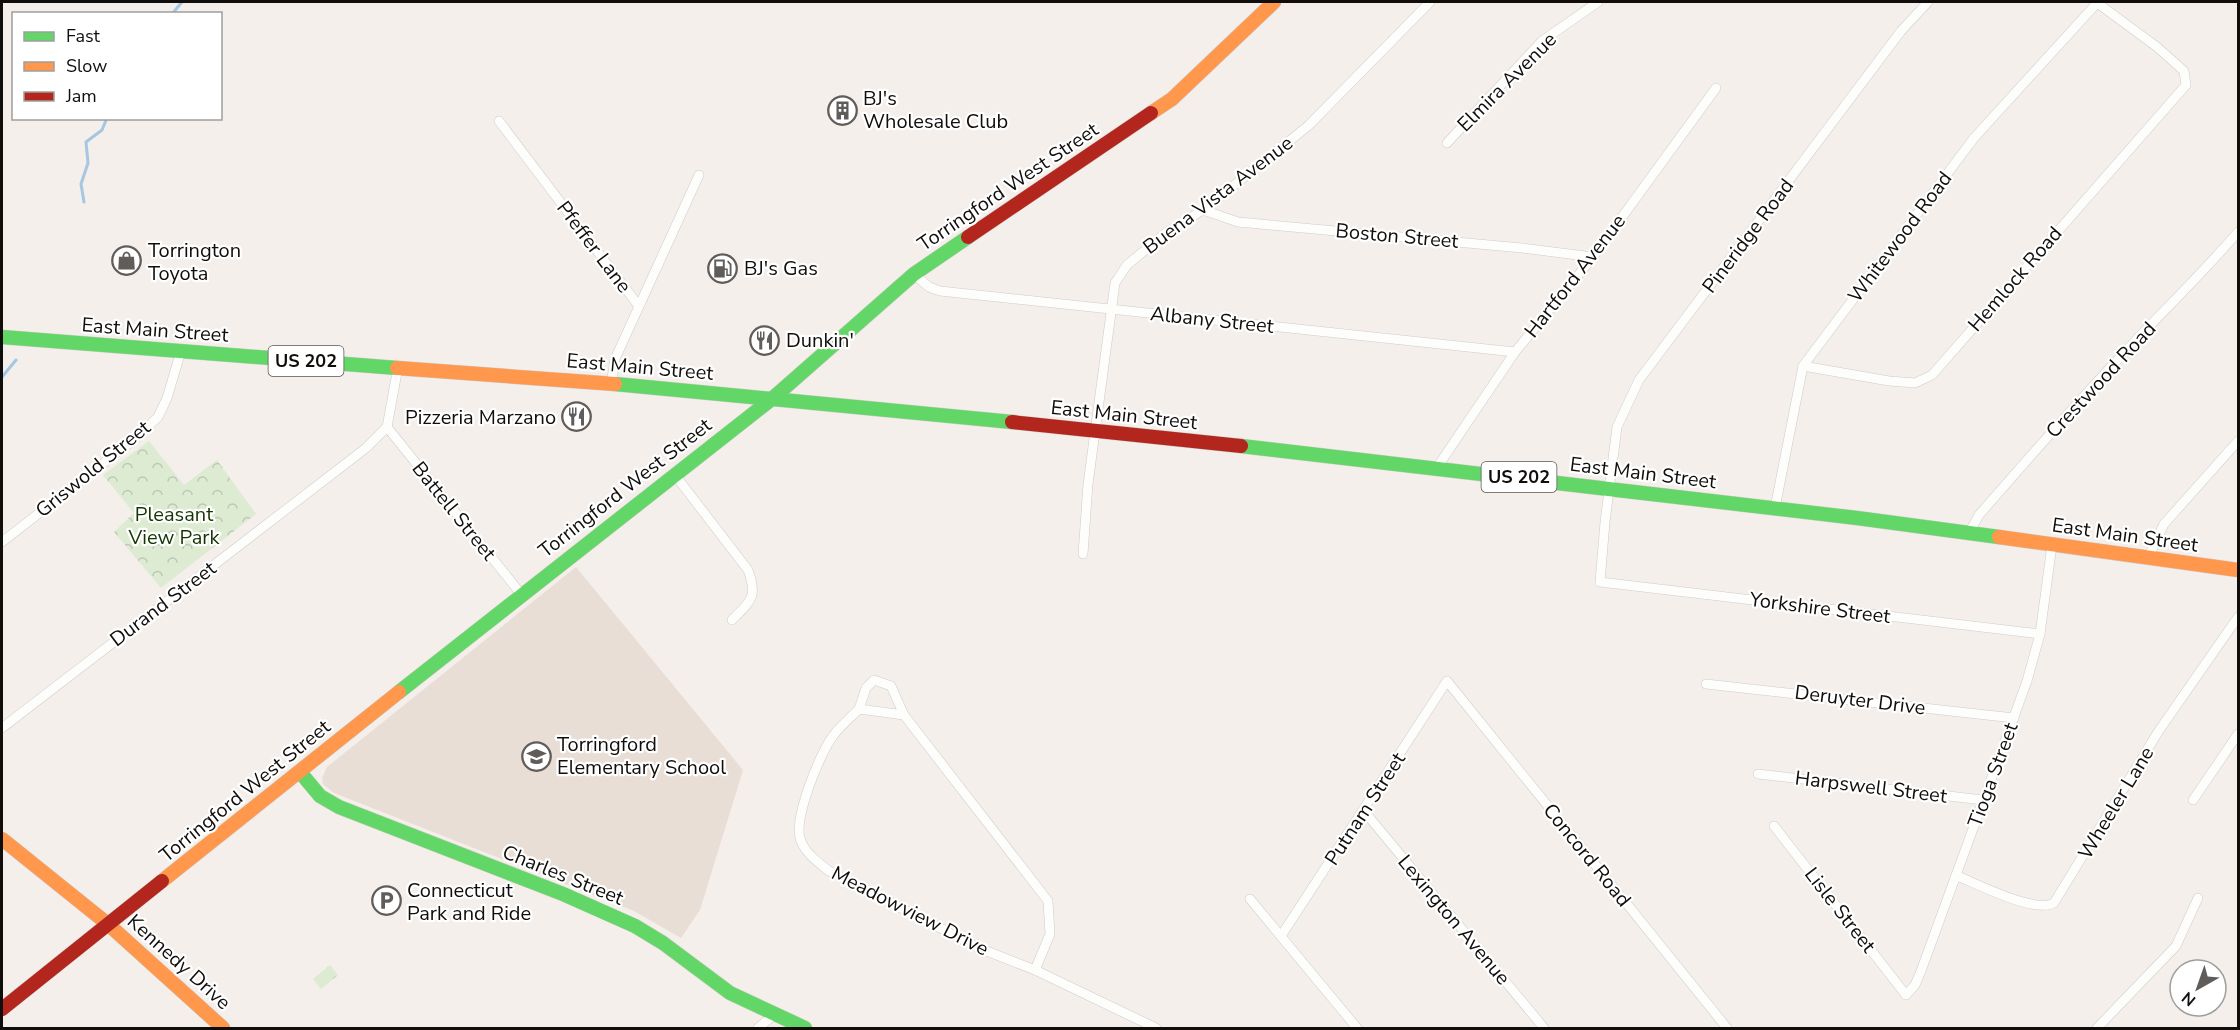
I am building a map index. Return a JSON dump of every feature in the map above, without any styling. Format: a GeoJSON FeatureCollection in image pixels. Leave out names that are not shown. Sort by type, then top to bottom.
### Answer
{"type":"FeatureCollection","features":[{"type":"Feature","properties":{"kind":"main road","name":"Torringford West Street"},"geometry":{"type":"LineString","coordinates":[[2,1009],[521,594],[773,398],[914,274],[1172,99],[1274,2]]}},
{"type":"Feature","properties":{"kind":"main road","name":"East Main Street"},"geometry":{"type":"LineString","coordinates":[[2,337],[773,398],[1438,466],[1608,490],[1775,508],[1969,533],[2238,570]]}},
{"type":"Feature","properties":{"kind":"main road","name":"Charles Street"},"geometry":{"type":"LineString","coordinates":[[300,772],[320,796],[339,807],[563,894],[635,926],[663,943],[730,993],[805,1029]]}},
{"type":"Feature","properties":{"kind":"main road","name":"Kennedy Drive"},"geometry":{"type":"LineString","coordinates":[[2,839],[109,925],[207,1011],[223,1029]]}},
{"type":"Feature","properties":{"kind":"street","name":"Buena Vista Avenue"},"geometry":{"type":"LineString","coordinates":[[1083,554],[1095,432],[1115,284],[1127,265],[1167,232],[1203,210],[1308,126],[1430,2]]}},
{"type":"Feature","properties":{"kind":"street","name":"Elmira Avenue"},"geometry":{"type":"LineString","coordinates":[[1447,143],[1542,40],[1598,2]]}},
{"type":"Feature","properties":{"kind":"street","name":"Pineridge Road"},"geometry":{"type":"LineString","coordinates":[[1608,490],[1617,427],[1639,380],[1901,31],[1929,2]]}},
{"type":"Feature","properties":{"kind":"street","name":"Hemlock Road"},"geometry":{"type":"LineString","coordinates":[[1803,366],[1889,381],[1915,383],[1932,375],[2186,85],[2184,71],[2157,47],[2097,2]]}},
{"type":"Feature","properties":{"kind":"street","name":"Whitewood Road"},"geometry":{"type":"LineString","coordinates":[[1775,508],[1803,366],[1974,138],[2097,2]]}},
{"type":"Feature","properties":{"kind":"street","name":"Hartford Avenue"},"geometry":{"type":"LineString","coordinates":[[1438,466],[1515,352],[1593,257],[1716,88]]}},
{"type":"Feature","properties":{"kind":"street","name":"Pfeffer Lane"},"geometry":{"type":"LineString","coordinates":[[499,122],[638,305],[615,358],[611,385]]}},
{"type":"Feature","properties":{"kind":"street"},"geometry":{"type":"LineString","coordinates":[[638,305],[699,175]]}},
{"type":"Feature","properties":{"kind":"street","name":"Boston Street"},"geometry":{"type":"LineString","coordinates":[[1203,210],[1238,222],[1510,246],[1593,257]]}},
{"type":"Feature","properties":{"kind":"street","name":"Crestwood Road"},"geometry":{"type":"LineString","coordinates":[[1969,533],[1979,514],[2063,419],[2123,353],[2195,282],[2238,232]]}},
{"type":"Feature","properties":{"kind":"street","name":"Albany Street"},"geometry":{"type":"LineString","coordinates":[[914,274],[929,287],[940,291],[1515,352]]}},
{"type":"Feature","properties":{"kind":"street","name":"Griswold Street"},"geometry":{"type":"LineString","coordinates":[[2,542],[137,437],[158,417],[167,398],[181,351]]}},
{"type":"Feature","properties":{"kind":"street"},"geometry":{"type":"LineString","coordinates":[[387,427],[398,367]]}},
{"type":"Feature","properties":{"kind":"street","name":"Battell Street"},"geometry":{"type":"LineString","coordinates":[[387,427],[521,594]]}},
{"type":"Feature","properties":{"kind":"street","name":"Durand Street"},"geometry":{"type":"LineString","coordinates":[[2,728],[366,448],[387,427]]}},
{"type":"Feature","properties":{"kind":"street"},"geometry":{"type":"LineString","coordinates":[[2148,558],[2164,524],[2238,441]]}},
{"type":"Feature","properties":{"kind":"street"},"geometry":{"type":"LineString","coordinates":[[675,475],[748,570],[754,585],[752,601],[732,620]]}},
{"type":"Feature","properties":{"kind":"street","name":"Yorkshire Street"},"geometry":{"type":"LineString","coordinates":[[1608,490],[1600,582],[2040,634]]}},
{"type":"Feature","properties":{"kind":"street","name":"Tioga Street"},"geometry":{"type":"LineString","coordinates":[[1906,995],[1915,985],[1921,971],[2014,718],[2040,634],[2052,545]]}},
{"type":"Feature","properties":{"kind":"street","name":"Wheeler Lane"},"geometry":{"type":"LineString","coordinates":[[1957,876],[2034,906],[2048,906],[2054,903],[2158,732],[2238,617]]}},
{"type":"Feature","properties":{"kind":"street","name":"Meadowview Drive"},"geometry":{"type":"LineString","coordinates":[[1035,970],[1050,934],[1048,900],[904,715],[891,686],[874,680],[866,688],[859,709],[833,735],[818,761],[800,821],[800,840],[812,856],[829,871],[979,948],[1035,970],[1156,1029]]}},
{"type":"Feature","properties":{"kind":"street","name":"Putnam Street"},"geometry":{"type":"LineString","coordinates":[[1281,936],[1447,681]]}},
{"type":"Feature","properties":{"kind":"street","name":"Concord Road"},"geometry":{"type":"LineString","coordinates":[[1447,681],[1727,1029]]}},
{"type":"Feature","properties":{"kind":"street","name":"Deruyter Drive"},"geometry":{"type":"LineString","coordinates":[[1706,684],[2014,718]]}},
{"type":"Feature","properties":{"kind":"street"},"geometry":{"type":"LineString","coordinates":[[859,709],[904,715]]}},
{"type":"Feature","properties":{"kind":"street"},"geometry":{"type":"LineString","coordinates":[[2193,800],[2238,734]]}},
{"type":"Feature","properties":{"kind":"street","name":"Harpswell Street"},"geometry":{"type":"LineString","coordinates":[[1758,774],[1983,800]]}},
{"type":"Feature","properties":{"kind":"street","name":"Lexington Avenue"},"geometry":{"type":"LineString","coordinates":[[1364,811],[1544,1029]]}},
{"type":"Feature","properties":{"kind":"street","name":"Lisle Street"},"geometry":{"type":"LineString","coordinates":[[1774,826],[1906,995]]}},
{"type":"Feature","properties":{"kind":"street"},"geometry":{"type":"LineString","coordinates":[[2097,1029],[2176,946],[2198,898]]}},
{"type":"Feature","properties":{"kind":"street"},"geometry":{"type":"LineString","coordinates":[[1250,899],[1357,1029]]}},
{"type":"Feature","properties":{"kind":"street"},"geometry":{"type":"LineString","coordinates":[[758,1029],[774,1015]]}},
{"type":"Feature","properties":{"kind":"shaded area","name":"Torringford Elementary School"},"geometry":{"type":"Polygon","coordinates":[[[576,567],[743,770],[700,910],[681,938],[634,911],[334,793],[323,784],[322,778],[327,767],[576,567]]]}},
{"type":"Feature","properties":{"kind":"green space","name":"Pleasant View Park"},"geometry":{"type":"Polygon","coordinates":[[[149,441],[184,485],[217,460],[256,514],[161,588],[114,532],[134,513],[103,475],[149,441]]]}},
{"type":"Feature","properties":{"kind":"green space"},"geometry":{"type":"Polygon","coordinates":[[[330,965],[338,975],[321,989],[313,979],[330,965]]]}},
{"type":"Feature","properties":{"kind":"waterway"},"geometry":{"type":"LineString","coordinates":[[174,12],[182,2]]}},
{"type":"Feature","properties":{"kind":"waterway"},"geometry":{"type":"LineString","coordinates":[[84,202],[81,184],[88,163],[86,142],[102,130],[106,120]]}},
{"type":"Feature","properties":{"kind":"waterway"},"geometry":{"type":"LineString","coordinates":[[2,377],[16,360]]}},
{"type":"Feature","properties":{"kind":"traffic: fast"},"geometry":{"type":"LineString","coordinates":[[399,692],[773,398],[914,274],[968,237]]}},
{"type":"Feature","properties":{"kind":"traffic: fast"},"geometry":{"type":"LineString","coordinates":[[2,337],[397,368]]}},
{"type":"Feature","properties":{"kind":"traffic: fast"},"geometry":{"type":"LineString","coordinates":[[615,384],[1012,422]]}},
{"type":"Feature","properties":{"kind":"traffic: fast"},"geometry":{"type":"LineString","coordinates":[[1241,446],[1857,518],[1999,537]]}},
{"type":"Feature","properties":{"kind":"traffic: fast"},"geometry":{"type":"LineString","coordinates":[[300,772],[320,796],[339,807],[563,894],[635,926],[663,943],[730,993],[805,1028]]}},
{"type":"Feature","properties":{"kind":"traffic: slow"},"geometry":{"type":"LineString","coordinates":[[1151,113],[1172,99],[1274,2]]}},
{"type":"Feature","properties":{"kind":"traffic: slow"},"geometry":{"type":"LineString","coordinates":[[397,368],[615,384]]}},
{"type":"Feature","properties":{"kind":"traffic: slow"},"geometry":{"type":"LineString","coordinates":[[1999,537],[2238,570]]}},
{"type":"Feature","properties":{"kind":"traffic: slow"},"geometry":{"type":"LineString","coordinates":[[162,881],[399,692]]}},
{"type":"Feature","properties":{"kind":"traffic: slow"},"geometry":{"type":"LineString","coordinates":[[2,839],[109,925],[223,1028]]}},
{"type":"Feature","properties":{"kind":"traffic: jam"},"geometry":{"type":"LineString","coordinates":[[968,237],[1151,113]]}},
{"type":"Feature","properties":{"kind":"traffic: jam"},"geometry":{"type":"LineString","coordinates":[[1012,422],[1241,446]]}},
{"type":"Feature","properties":{"kind":"traffic: jam"},"geometry":{"type":"LineString","coordinates":[[2,1009],[162,881]]}},
{"type":"Feature","properties":{"kind":"place","name":"BJ's Wholesale Club"},"geometry":{"type":"Point","coordinates":[842,110]}},
{"type":"Feature","properties":{"kind":"place","name":"Torrington Toyota"},"geometry":{"type":"Point","coordinates":[127,261]}},
{"type":"Feature","properties":{"kind":"place","name":"BJ's Gas"},"geometry":{"type":"Point","coordinates":[723,268]}},
{"type":"Feature","properties":{"kind":"place","name":"Dunkin'"},"geometry":{"type":"Point","coordinates":[765,340]}},
{"type":"Feature","properties":{"kind":"place","name":"Pizzeria Marzano"},"geometry":{"type":"Point","coordinates":[577,417]}},
{"type":"Feature","properties":{"kind":"place","name":"Torringford Elementary School"},"geometry":{"type":"Point","coordinates":[536,756]}},
{"type":"Feature","properties":{"kind":"place","name":"Connecticut Park and Ride"},"geometry":{"type":"Point","coordinates":[386,901]}}]}
